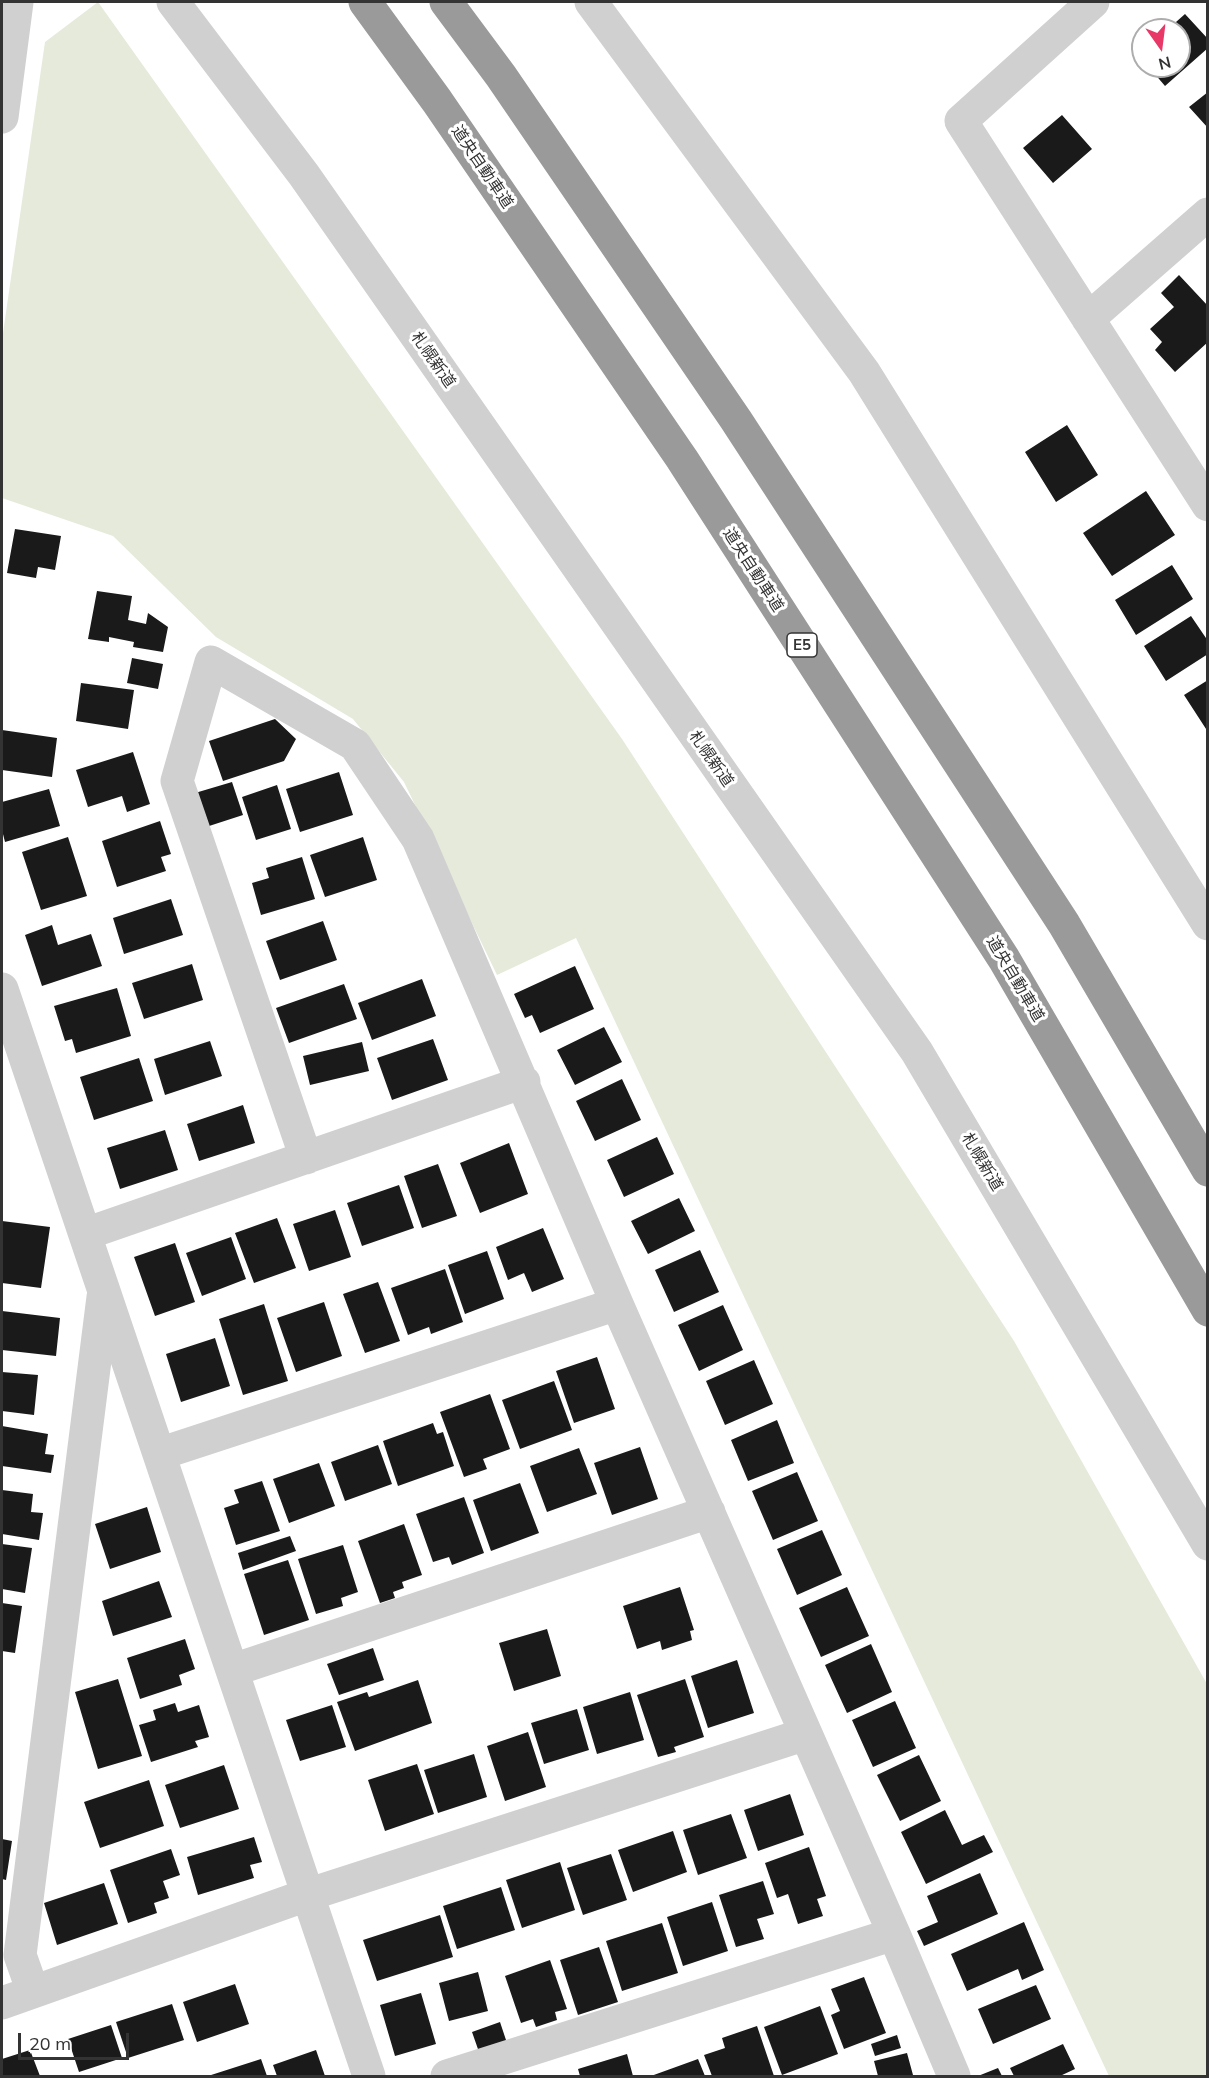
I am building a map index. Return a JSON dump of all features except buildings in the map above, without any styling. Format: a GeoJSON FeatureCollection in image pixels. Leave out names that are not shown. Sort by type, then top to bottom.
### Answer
{"type":"FeatureCollection","features":[{"type":"Feature","properties":{"kind":"highway","name":"道央自動車道"},"geometry":{"type":"LineString","coordinates":[[365,2],[437,101],[682,459],[1004,959],[1208,1310]]}},
{"type":"Feature","properties":{"kind":"highway"},"geometry":{"type":"LineString","coordinates":[[446,2],[501,76],[749,440],[1064,924],[1208,1170]]}},
{"type":"Feature","properties":{"kind":"street"},"geometry":{"type":"LineString","coordinates":[[2,117],[18,2]]}},
{"type":"Feature","properties":{"kind":"street","name":"札幌新道"},"geometry":{"type":"LineString","coordinates":[[173,2],[304,175],[917,1053],[1208,1544]]}},
{"type":"Feature","properties":{"kind":"street"},"geometry":{"type":"LineString","coordinates":[[591,2],[864,372],[1208,924]]}},
{"type":"Feature","properties":{"kind":"street"},"geometry":{"type":"LineString","coordinates":[[1093,2],[961,122],[1208,506]]}},
{"type":"Feature","properties":{"kind":"street"},"geometry":{"type":"LineString","coordinates":[[1088,319],[1208,214]]}},
{"type":"Feature","properties":{"kind":"street"},"geometry":{"type":"LineString","coordinates":[[306,1158],[177,781],[211,662],[355,745],[418,839],[524,1082],[617,1304],[894,1934],[954,2076]]}},
{"type":"Feature","properties":{"kind":"street"},"geometry":{"type":"LineString","coordinates":[[2,989],[369,2076]]}},
{"type":"Feature","properties":{"kind":"street"},"geometry":{"type":"LineString","coordinates":[[85,1234],[524,1082]]}},
{"type":"Feature","properties":{"kind":"street"},"geometry":{"type":"LineString","coordinates":[[33,1992],[20,1955],[104,1290]]}},
{"type":"Feature","properties":{"kind":"street"},"geometry":{"type":"LineString","coordinates":[[159,1454],[617,1304]]}},
{"type":"Feature","properties":{"kind":"street"},"geometry":{"type":"LineString","coordinates":[[233,1670],[709,1512]]}},
{"type":"Feature","properties":{"kind":"street"},"geometry":{"type":"LineString","coordinates":[[2,2002],[307,1895],[806,1734]]}},
{"type":"Feature","properties":{"kind":"street"},"geometry":{"type":"LineString","coordinates":[[447,2076],[894,1934]]}},
{"type":"Feature","properties":{"kind":"shaded area"},"geometry":{"type":"Polygon","coordinates":[[[98,2],[622,739],[1014,1341],[1207,1684],[1207,2076],[1109,2076],[576,938],[497,975],[404,782],[353,719],[216,637],[113,536],[2,498],[2,340],[45,42],[98,2]]]}}]}
